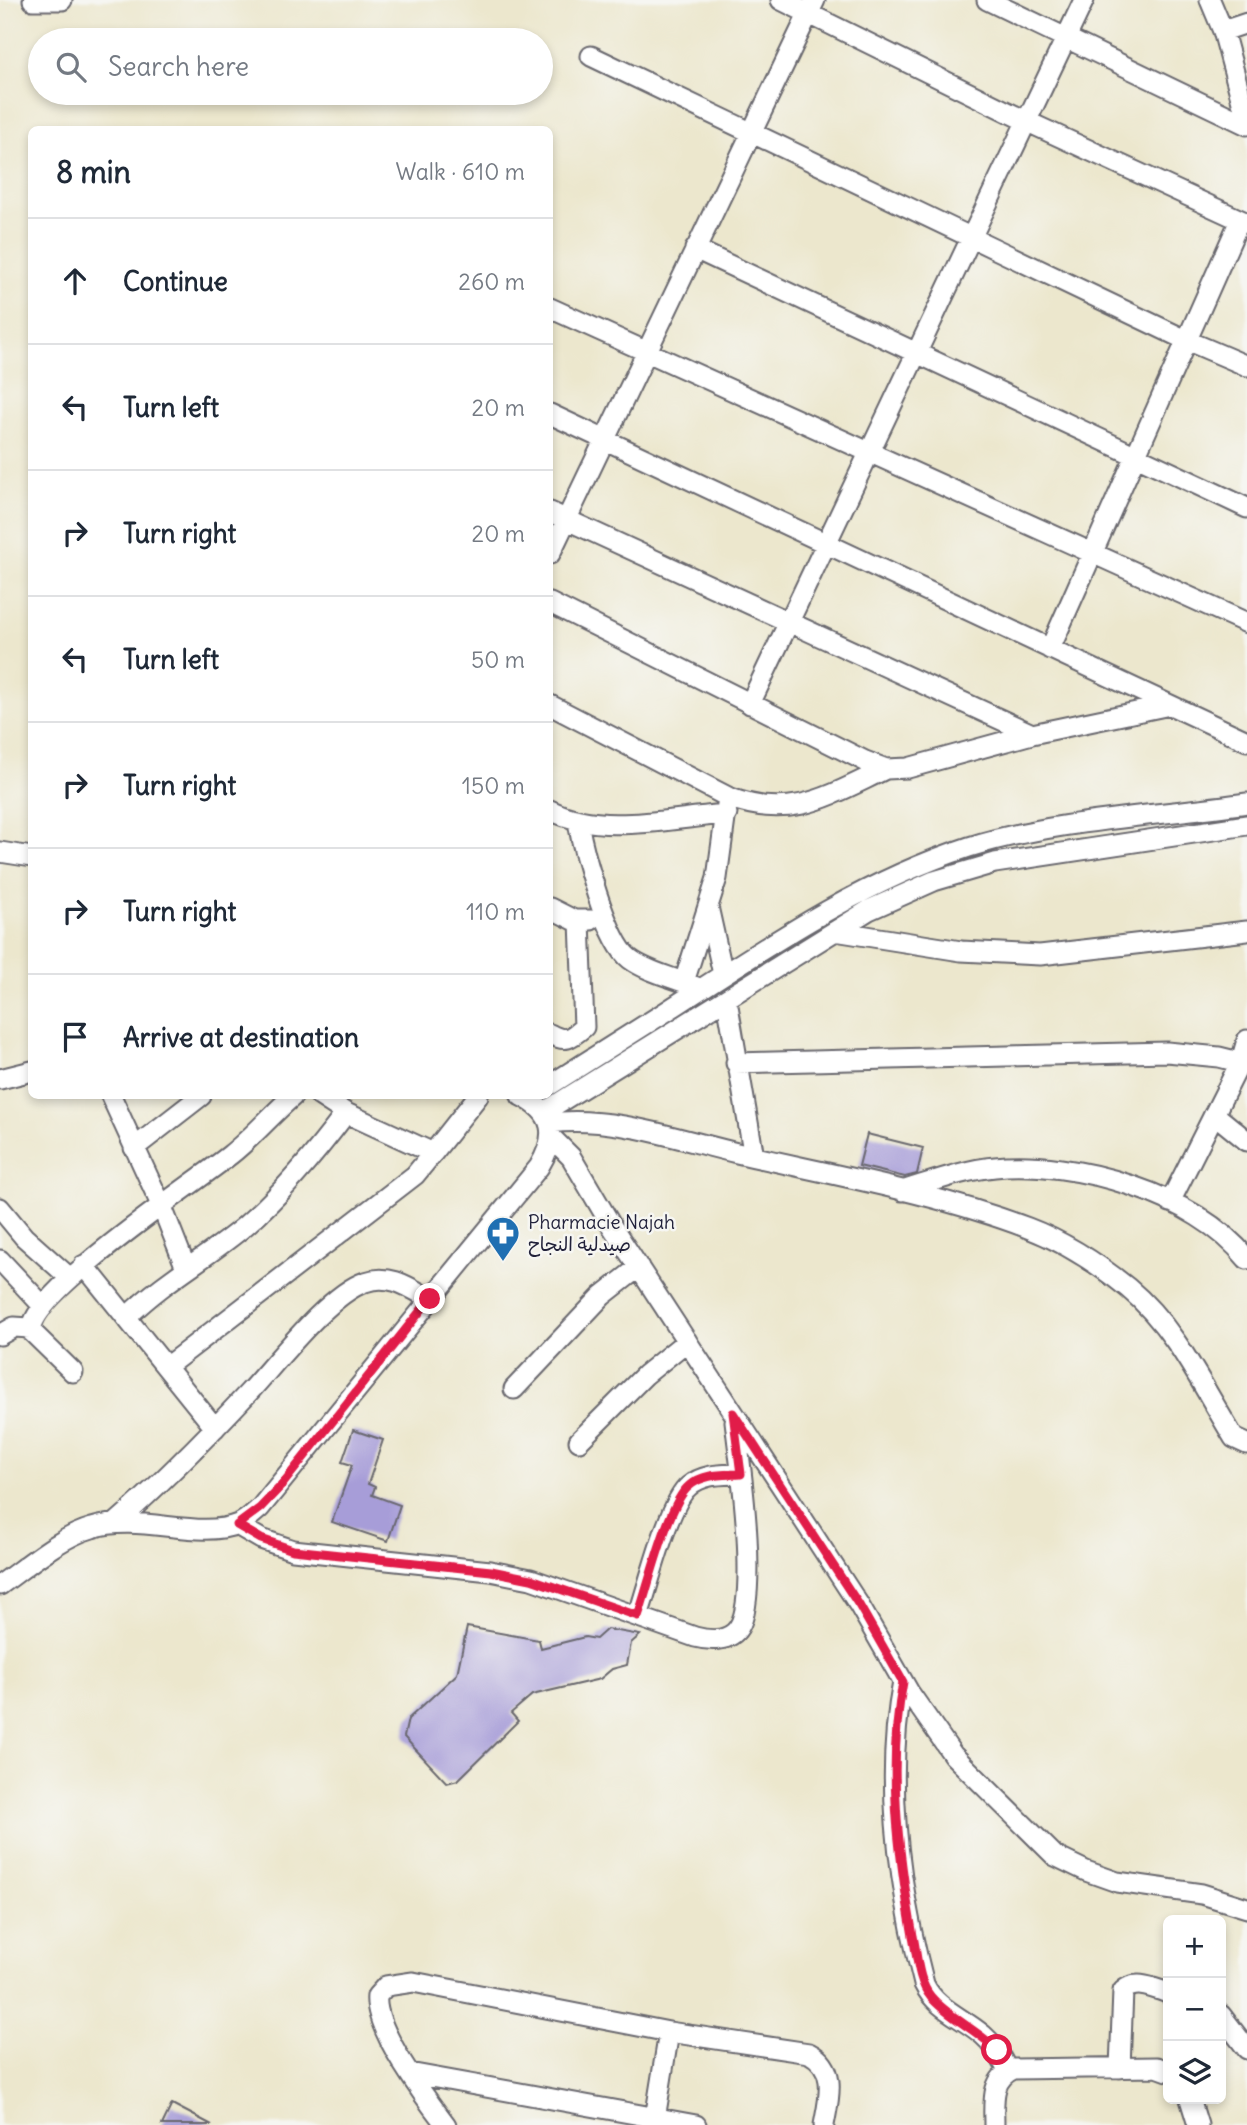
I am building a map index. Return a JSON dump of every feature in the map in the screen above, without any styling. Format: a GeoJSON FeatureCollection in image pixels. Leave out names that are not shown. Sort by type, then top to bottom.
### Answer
{"type":"FeatureCollection","features":[{"type":"Feature","properties":{"kind":"street"},"geometry":{"type":"LineString","coordinates":[[33,0],[62,0]]}},
{"type":"Feature","properties":{"kind":"street"},"geometry":{"type":"LineString","coordinates":[[781,0],[812,6],[1028,122],[1244,221],[1186,340],[1049,649]]}},
{"type":"Feature","properties":{"kind":"street"},"geometry":{"type":"LineString","coordinates":[[987,0],[1247,122]]}},
{"type":"Feature","properties":{"kind":"street"},"geometry":{"type":"LineString","coordinates":[[750,704],[1084,0]]}},
{"type":"Feature","properties":{"kind":"street"},"geometry":{"type":"LineString","coordinates":[[1210,0],[1223,31],[1247,122]]}},
{"type":"Feature","properties":{"kind":"street"},"geometry":{"type":"LineString","coordinates":[[553,540],[558,516],[604,440],[812,6]]}},
{"type":"Feature","properties":{"kind":"street"},"geometry":{"type":"LineString","coordinates":[[1223,31],[1247,23]]}},
{"type":"Feature","properties":{"kind":"street"},"geometry":{"type":"LineString","coordinates":[[592,56],[1186,340],[1247,366]]}},
{"type":"Feature","properties":{"kind":"street"},"geometry":{"type":"LineString","coordinates":[[695,249],[1247,508]]}},
{"type":"Feature","properties":{"kind":"street"},"geometry":{"type":"LineString","coordinates":[[553,309],[870,450],[1247,623]]}},
{"type":"Feature","properties":{"kind":"street"},"geometry":{"type":"LineString","coordinates":[[553,415],[1247,741]]}},
{"type":"Feature","properties":{"kind":"street"},"geometry":{"type":"LineString","coordinates":[[558,516],[790,620],[1032,734]]}},
{"type":"Feature","properties":{"kind":"street"},"geometry":{"type":"LineString","coordinates":[[553,605],[865,761],[886,769]]}},
{"type":"Feature","properties":{"kind":"street"},"geometry":{"type":"LineString","coordinates":[[553,811],[578,822],[605,824],[728,806],[794,807],[817,801],[886,769],[908,768],[1032,734],[1170,705]]}},
{"type":"Feature","properties":{"kind":"street"},"geometry":{"type":"LineString","coordinates":[[553,707],[728,806]]}},
{"type":"Feature","properties":{"kind":"street"},"geometry":{"type":"LineString","coordinates":[[553,1083],[692,985],[723,974],[818,915],[908,870],[968,848],[1028,832],[1247,803]]}},
{"type":"Feature","properties":{"kind":"street"},"geometry":{"type":"LineString","coordinates":[[692,985],[728,806]]}},
{"type":"Feature","properties":{"kind":"street"},"geometry":{"type":"LineString","coordinates":[[578,822],[586,859],[617,944],[630,960],[692,985]]}},
{"type":"Feature","properties":{"kind":"street"},"geometry":{"type":"LineString","coordinates":[[548,1124],[727,1000],[869,910],[961,872],[1006,861],[1247,825]]}},
{"type":"Feature","properties":{"kind":"street"},"geometry":{"type":"LineString","coordinates":[[0,852],[28,856]]}},
{"type":"Feature","properties":{"kind":"street"},"geometry":{"type":"LineString","coordinates":[[553,909],[580,921],[606,917]]}},
{"type":"Feature","properties":{"kind":"street"},"geometry":{"type":"LineString","coordinates":[[709,911],[723,974]]}},
{"type":"Feature","properties":{"kind":"street"},"geometry":{"type":"LineString","coordinates":[[553,1036],[561,1040],[569,1039],[584,1027],[580,921]]}},
{"type":"Feature","properties":{"kind":"street"},"geometry":{"type":"LineString","coordinates":[[835,931],[1006,955],[1091,950],[1247,932]]}},
{"type":"Feature","properties":{"kind":"street"},"geometry":{"type":"LineString","coordinates":[[727,1000],[754,1157]]}},
{"type":"Feature","properties":{"kind":"street"},"geometry":{"type":"LineString","coordinates":[[1170,1202],[1214,1114],[1244,1063],[1247,1040]]}},
{"type":"Feature","properties":{"kind":"street"},"geometry":{"type":"LineString","coordinates":[[736,1063],[1167,1052],[1244,1063]]}},
{"type":"Feature","properties":{"kind":"street"},"geometry":{"type":"LineString","coordinates":[[0,1079],[28,1072]]}},
{"type":"Feature","properties":{"kind":"street"},"geometry":{"type":"LineString","coordinates":[[112,1099],[162,1207],[186,1268]]}},
{"type":"Feature","properties":{"kind":"street"},"geometry":{"type":"LineString","coordinates":[[134,1148],[197,1099]]}},
{"type":"Feature","properties":{"kind":"street"},"geometry":{"type":"LineString","coordinates":[[30,1328],[43,1306],[77,1271],[232,1154],[290,1099]]}},
{"type":"Feature","properties":{"kind":"street"},"geometry":{"type":"LineString","coordinates":[[325,1099],[346,1113],[433,1153]]}},
{"type":"Feature","properties":{"kind":"street"},"geometry":{"type":"LineString","coordinates":[[166,1367],[415,1175],[476,1099]]}},
{"type":"Feature","properties":{"kind":"street"},"geometry":{"type":"LineString","coordinates":[[529,1099],[571,1157],[639,1267],[859,1605],[903,1682],[953,1755],[1055,1856],[1086,1871],[1117,1881],[1202,1894],[1247,1908]]}},
{"type":"Feature","properties":{"kind":"street"},"geometry":{"type":"LineString","coordinates":[[128,1316],[154,1290],[246,1225],[284,1188],[346,1113]]}},
{"type":"Feature","properties":{"kind":"street"},"geometry":{"type":"LineString","coordinates":[[1214,1114],[1247,1141]]}},
{"type":"Feature","properties":{"kind":"street"},"geometry":{"type":"LineString","coordinates":[[548,1124],[569,1121],[606,1124],[754,1157],[900,1192],[1027,1228],[1064,1244],[1101,1267],[1130,1290],[1174,1337],[1234,1438],[1247,1445]]}},
{"type":"Feature","properties":{"kind":"street"},"geometry":{"type":"LineString","coordinates":[[0,1585],[78,1534],[116,1523],[146,1522],[199,1528],[237,1525],[260,1508],[281,1486],[539,1167],[547,1154],[548,1124]]}},
{"type":"Feature","properties":{"kind":"street"},"geometry":{"type":"LineString","coordinates":[[900,1192],[994,1167],[1034,1166],[1080,1172],[1130,1184],[1170,1202],[1216,1231],[1247,1259]]}},
{"type":"Feature","properties":{"kind":"street"},"geometry":{"type":"LineString","coordinates":[[0,1208],[24,1237],[77,1271],[128,1316],[215,1428]]}},
{"type":"Feature","properties":{"kind":"street"},"geometry":{"type":"LineString","coordinates":[[0,1260],[43,1306]]}},
{"type":"Feature","properties":{"kind":"street"},"geometry":{"type":"LineString","coordinates":[[514,1389],[602,1296],[639,1267]]}},
{"type":"Feature","properties":{"kind":"street"},"geometry":{"type":"LineString","coordinates":[[116,1523],[164,1482],[331,1304],[364,1282],[391,1279],[430,1299]]}},
{"type":"Feature","properties":{"kind":"street"},"geometry":{"type":"LineString","coordinates":[[0,1335],[14,1327],[30,1328],[73,1372]]}},
{"type":"Feature","properties":{"kind":"street"},"geometry":{"type":"LineString","coordinates":[[579,1441],[645,1375],[687,1341]]}},
{"type":"Feature","properties":{"kind":"street"},"geometry":{"type":"LineString","coordinates":[[237,1525],[261,1539],[293,1550],[491,1571],[531,1579],[709,1640],[731,1636],[739,1628],[744,1615],[748,1585],[741,1474],[733,1413]]}},
{"type":"Feature","properties":{"kind":"street"},"geometry":{"type":"LineString","coordinates":[[638,1616],[672,1515],[684,1491],[705,1477],[741,1474]]}},
{"type":"Feature","properties":{"kind":"street"},"geometry":{"type":"LineString","coordinates":[[903,1682],[898,1705],[895,1775],[900,1846],[918,1959],[930,1997],[982,2034],[997,2050],[1008,2071]]}},
{"type":"Feature","properties":{"kind":"street"},"geometry":{"type":"LineString","coordinates":[[446,2125],[409,2073],[378,2018],[375,2005],[381,1989],[397,1983],[413,1982],[669,2032],[809,2053],[826,2066],[830,2090],[824,2125]]}},
{"type":"Feature","properties":{"kind":"street"},"geometry":{"type":"LineString","coordinates":[[1120,2068],[1123,1991],[1129,1986],[1140,1984],[1163,1991]]}},
{"type":"Feature","properties":{"kind":"street"},"geometry":{"type":"LineString","coordinates":[[1226,2022],[1247,2049]]}},
{"type":"Feature","properties":{"kind":"street"},"geometry":{"type":"LineString","coordinates":[[654,2122],[669,2032]]}},
{"type":"Feature","properties":{"kind":"street"},"geometry":{"type":"LineString","coordinates":[[994,2125],[993,2094],[1003,2074],[1008,2071],[1157,2067],[1163,2069]]}},
{"type":"Feature","properties":{"kind":"street"},"geometry":{"type":"LineString","coordinates":[[409,2073],[654,2122],[696,2125]]}},
{"type":"Feature","properties":{"kind":"street"},"geometry":{"type":"LineString","coordinates":[[1192,2104],[1198,2125]]}},
{"type":"Feature","properties":{"kind":"building"},"geometry":{"type":"Polygon","coordinates":[[[867,1134],[923,1148],[917,1174],[905,1177],[859,1166],[867,1134]]]}},
{"type":"Feature","properties":{"kind":"building"},"geometry":{"type":"Polygon","coordinates":[[[353,1430],[383,1440],[368,1484],[375,1487],[372,1495],[400,1505],[388,1541],[332,1522],[352,1465],[342,1462],[353,1430]]]}},
{"type":"Feature","properties":{"kind":"building"},"geometry":{"type":"Polygon","coordinates":[[[467,1627],[539,1640],[541,1648],[585,1637],[596,1639],[607,1629],[640,1635],[631,1643],[627,1665],[612,1669],[600,1679],[532,1695],[511,1713],[518,1721],[458,1780],[447,1783],[404,1737],[408,1719],[457,1674],[467,1627]]]}},
{"type":"Feature","properties":{"kind":"building"},"geometry":{"type":"Polygon","coordinates":[[[172,2104],[212,2125],[162,2125],[172,2104]]]}},
{"type":"Feature","properties":{"kind":"place","name":"Pharmacie Najah صيدلية النجاح"},"geometry":{"type":"Point","coordinates":[503,1263]}},
{"type":"Feature","properties":{"kind":"route"},"geometry":{"type":"LineString","coordinates":[[430,1299],[281,1486],[260,1508],[237,1525],[261,1539],[293,1550],[491,1571],[531,1579],[638,1616],[672,1515],[684,1491],[689,1485],[705,1477],[741,1474],[733,1413],[859,1605],[903,1682],[898,1705],[895,1775],[900,1846],[909,1913],[924,1984],[930,1997],[982,2034],[997,2050]]}}]}
